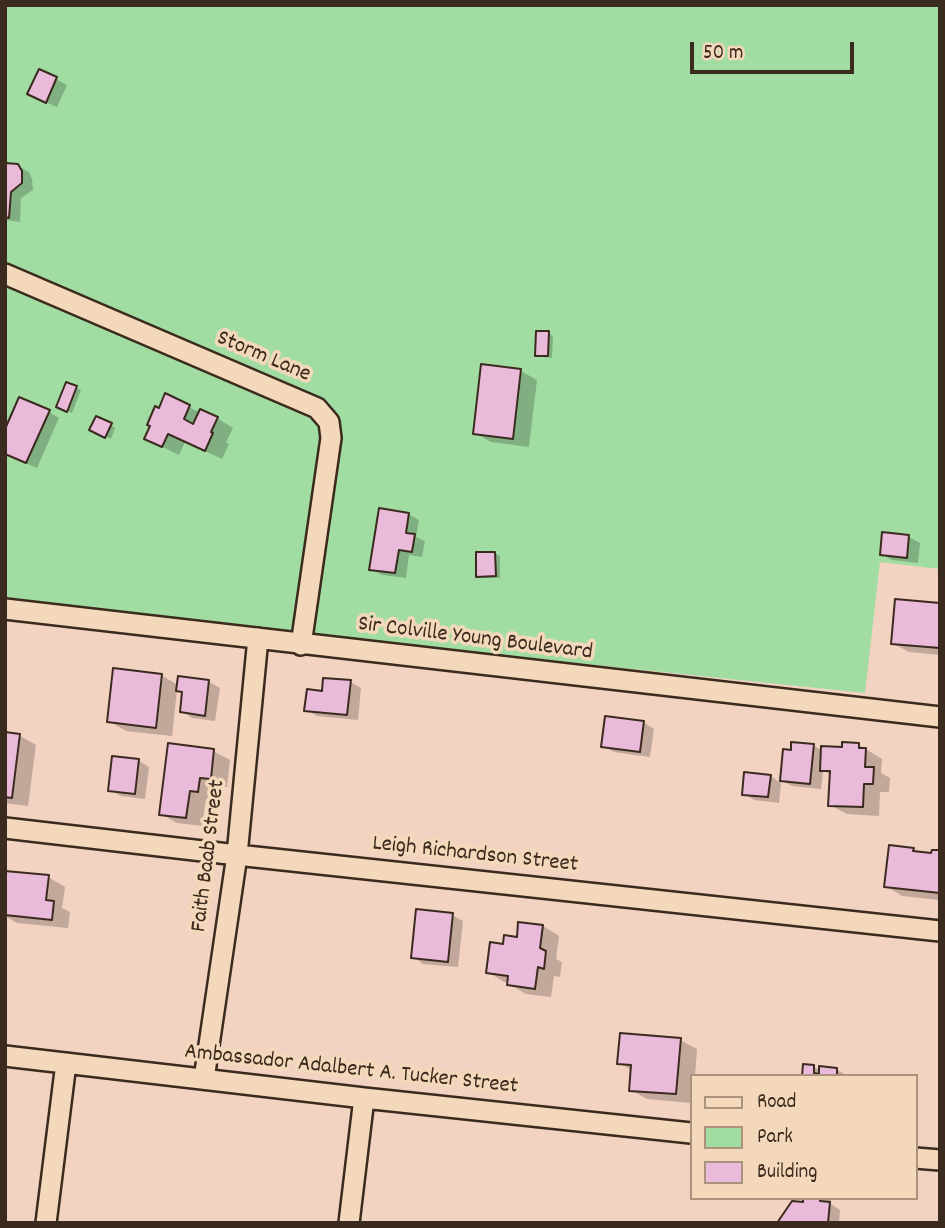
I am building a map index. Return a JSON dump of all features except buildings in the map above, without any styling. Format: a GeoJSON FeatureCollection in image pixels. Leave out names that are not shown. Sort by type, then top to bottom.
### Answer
{"type":"FeatureCollection","features":[{"type":"Feature","properties":{"kind":"street","name":"Storm Lane"},"geometry":{"type":"LineString","coordinates":[[5,274],[317,408],[329,422],[331,438],[301,645]]}},
{"type":"Feature","properties":{"kind":"street","name":"Sir Colville Young Boulevard"},"geometry":{"type":"LineString","coordinates":[[5,609],[940,718]]}},
{"type":"Feature","properties":{"kind":"street","name":"Faith Baab Street"},"geometry":{"type":"LineString","coordinates":[[204,1079],[237,855],[258,638]]}},
{"type":"Feature","properties":{"kind":"street","name":"Leigh Richardson Street"},"geometry":{"type":"LineString","coordinates":[[5,828],[940,931]]}},
{"type":"Feature","properties":{"kind":"street","name":"Ambassador Adalbert A. Tucker Street"},"geometry":{"type":"LineString","coordinates":[[5,1056],[690,1133]]}},
{"type":"Feature","properties":{"kind":"street"},"geometry":{"type":"LineString","coordinates":[[46,1223],[66,1063]]}},
{"type":"Feature","properties":{"kind":"street"},"geometry":{"type":"LineString","coordinates":[[349,1223],[364,1098]]}},
{"type":"Feature","properties":{"kind":"street"},"geometry":{"type":"LineString","coordinates":[[917,1158],[940,1160]]}},
{"type":"Feature","properties":{"kind":"green space"},"geometry":{"type":"Polygon","coordinates":[[[5,5],[940,5],[940,569],[880,562],[865,693],[5,604],[5,5]]]}}]}
